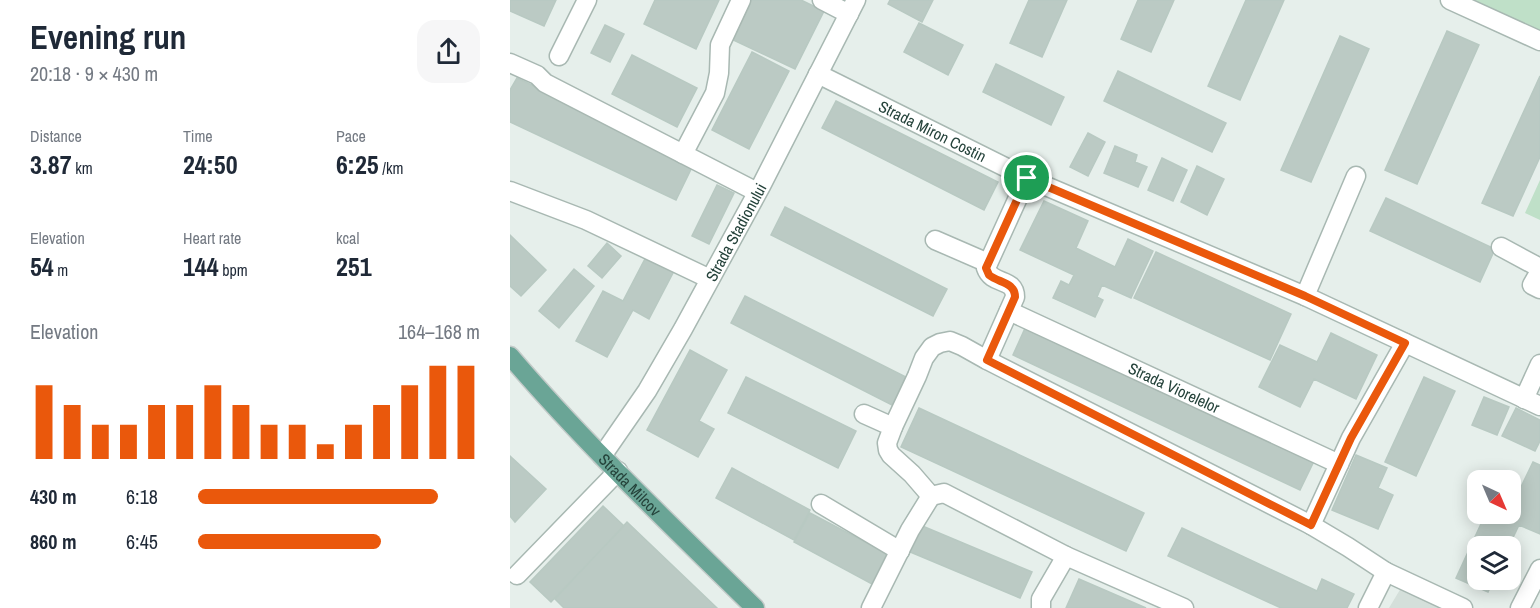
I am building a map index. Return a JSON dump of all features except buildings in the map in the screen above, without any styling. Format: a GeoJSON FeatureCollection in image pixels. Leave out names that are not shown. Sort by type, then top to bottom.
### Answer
{"type":"FeatureCollection","features":[{"type":"Feature","properties":{"kind":"main road","name":"Strada Milcov"},"geometry":{"type":"LineString","coordinates":[[510,356],[602,456],[755,608]]}},
{"type":"Feature","properties":{"kind":"street"},"geometry":{"type":"LineString","coordinates":[[559,56],[587,0]]}},
{"type":"Feature","properties":{"kind":"street"},"geometry":{"type":"LineString","coordinates":[[683,154],[715,93],[719,74],[720,45],[741,0]]}},
{"type":"Feature","properties":{"kind":"street"},"geometry":{"type":"LineString","coordinates":[[822,0],[853,7]]}},
{"type":"Feature","properties":{"kind":"street"},"geometry":{"type":"LineString","coordinates":[[1450,0],[1540,40]]}},
{"type":"Feature","properties":{"kind":"street","name":"Strada Stadionului"},"geometry":{"type":"LineString","coordinates":[[602,456],[647,391],[710,279],[758,192],[853,7]]}},
{"type":"Feature","properties":{"kind":"street"},"geometry":{"type":"LineString","coordinates":[[510,63],[537,75],[545,83],[758,192]]}},
{"type":"Feature","properties":{"kind":"street","name":"Strada Miron Costin"},"geometry":{"type":"LineString","coordinates":[[818,74],[1027,178],[1305,296],[1532,402]]}},
{"type":"Feature","properties":{"kind":"street"},"geometry":{"type":"LineString","coordinates":[[1305,296],[1356,176]]}},
{"type":"Feature","properties":{"kind":"street"},"geometry":{"type":"LineString","coordinates":[[987,360],[1015,297],[1015,291],[1010,285],[989,275],[986,268],[1027,178]]}},
{"type":"Feature","properties":{"kind":"street"},"geometry":{"type":"LineString","coordinates":[[510,191],[586,219],[710,279]]}},
{"type":"Feature","properties":{"kind":"street"},"geometry":{"type":"LineString","coordinates":[[935,240],[988,263]]}},
{"type":"Feature","properties":{"kind":"street"},"geometry":{"type":"LineString","coordinates":[[1501,247],[1540,269],[1532,285],[1540,289]]}},
{"type":"Feature","properties":{"kind":"street","name":"Strada Viorelelor"},"geometry":{"type":"LineString","coordinates":[[1009,311],[1339,464]]}},
{"type":"Feature","properties":{"kind":"street"},"geometry":{"type":"LineString","coordinates":[[931,495],[891,455],[887,443],[924,358],[933,347],[940,343],[950,342],[962,346],[1311,525],[1386,572],[1463,608]]}},
{"type":"Feature","properties":{"kind":"street"},"geometry":{"type":"LineString","coordinates":[[1311,525],[1351,438],[1405,343]]}},
{"type":"Feature","properties":{"kind":"street"},"geometry":{"type":"LineString","coordinates":[[1532,402],[1540,364]]}},
{"type":"Feature","properties":{"kind":"street"},"geometry":{"type":"LineString","coordinates":[[864,414],[893,427]]}},
{"type":"Feature","properties":{"kind":"street"},"geometry":{"type":"LineString","coordinates":[[517,575],[618,471]]}},
{"type":"Feature","properties":{"kind":"street"},"geometry":{"type":"LineString","coordinates":[[931,495],[944,493],[1066,556],[1184,608]]}},
{"type":"Feature","properties":{"kind":"street"},"geometry":{"type":"LineString","coordinates":[[871,608],[910,530],[931,495]]}},
{"type":"Feature","properties":{"kind":"street"},"geometry":{"type":"LineString","coordinates":[[821,504],[900,551]]}},
{"type":"Feature","properties":{"kind":"street"},"geometry":{"type":"LineString","coordinates":[[1041,608],[1041,599],[1066,556]]}},
{"type":"Feature","properties":{"kind":"street"},"geometry":{"type":"LineString","coordinates":[[1520,608],[1540,569]]}},
{"type":"Feature","properties":{"kind":"street"},"geometry":{"type":"LineString","coordinates":[[1368,608],[1386,572]]}},
{"type":"Feature","properties":{"kind":"shaded area"},"geometry":{"type":"Polygon","coordinates":[[[1401,588],[1444,608],[1389,608],[1401,588]]]}},
{"type":"Feature","properties":{"kind":"green space"},"geometry":{"type":"Polygon","coordinates":[[[1450,0],[1540,0],[1540,41],[1450,0]]]}},
{"type":"Feature","properties":{"kind":"green space"},"geometry":{"type":"Polygon","coordinates":[[[1540,180],[1540,220],[1525,213],[1540,180]]]}},
{"type":"Feature","properties":{"kind":"route"},"geometry":{"type":"LineString","coordinates":[[1027,178],[1305,296],[1405,343],[1351,438],[1311,525],[987,360],[1015,297],[1015,291],[1010,285],[989,275],[986,268],[1027,178]]}}]}
